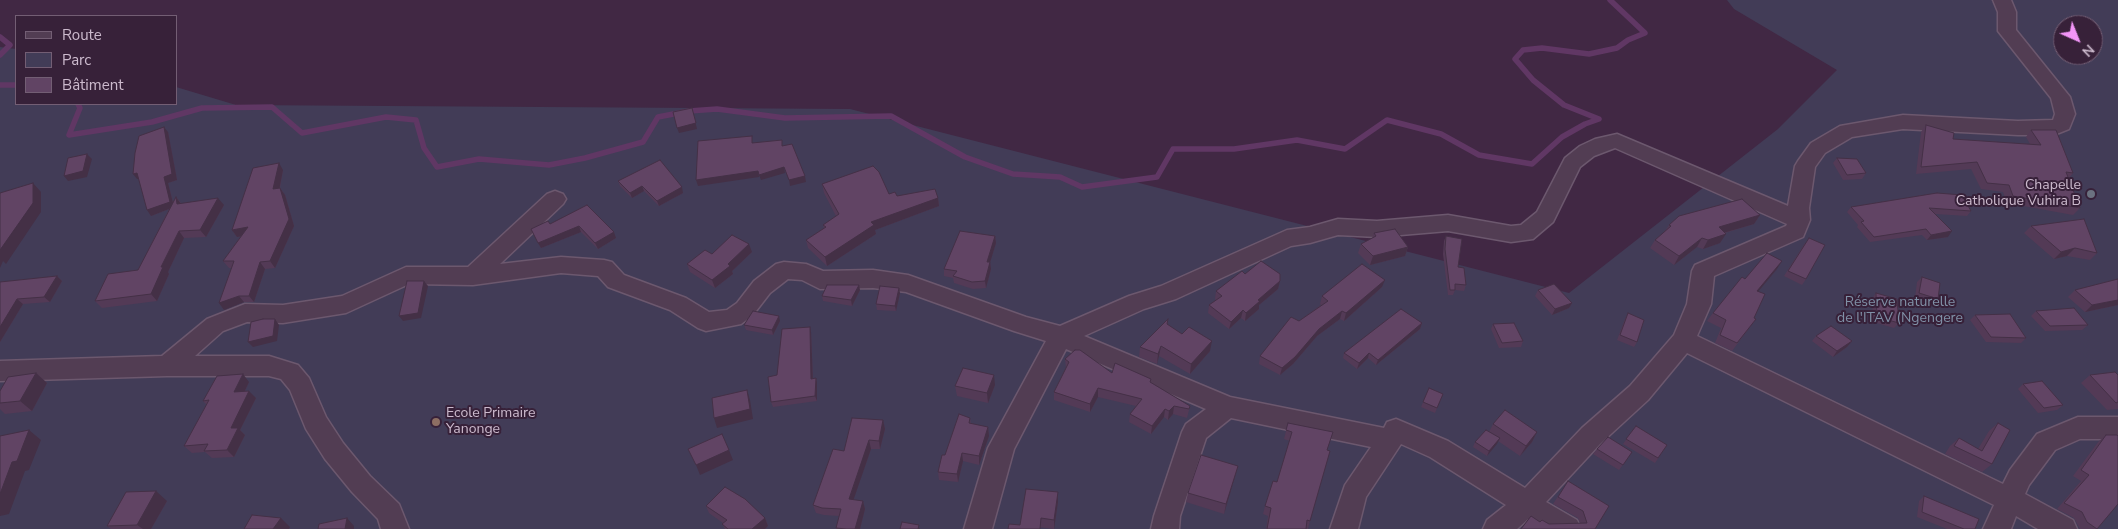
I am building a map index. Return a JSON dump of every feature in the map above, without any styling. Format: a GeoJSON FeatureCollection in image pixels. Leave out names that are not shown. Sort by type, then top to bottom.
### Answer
{"type":"FeatureCollection","features":[{"type":"Feature","properties":{"kind":"street"},"geometry":{"type":"LineString","coordinates":[[1497,529],[1527,504],[1591,436],[1639,393],[1683,340],[1700,304],[1703,271],[1795,231],[1799,220],[1798,208],[1805,166],[1818,148],[1847,131],[1903,122],[2018,128],[2054,128],[2062,124],[2065,114],[2060,97],[2007,31],[2007,12],[2002,0]]}},
{"type":"Feature","properties":{"kind":"street"},"geometry":{"type":"LineString","coordinates":[[978,529],[1001,448],[1061,336],[1137,302],[1168,293],[1287,238],[1310,235],[1338,227],[1377,230],[1448,223],[1511,234],[1524,233],[1532,229],[1545,217],[1572,163],[1587,151],[1602,144],[1617,141],[1799,220]]}},
{"type":"Feature","properties":{"kind":"street"},"geometry":{"type":"LineString","coordinates":[[473,276],[555,199]]}},
{"type":"Feature","properties":{"kind":"street"},"geometry":{"type":"LineString","coordinates":[[167,366],[215,325],[245,313],[283,314],[346,304],[406,275],[473,276],[561,265],[604,268],[616,281],[678,304],[706,322],[733,318],[745,309],[762,287],[784,270],[806,272],[820,280],[873,279],[908,284],[1022,325],[1061,336],[1227,407],[1390,440]]}},
{"type":"Feature","properties":{"kind":"street"},"geometry":{"type":"LineString","coordinates":[[1683,340],[2008,499],[2063,529]]}},
{"type":"Feature","properties":{"kind":"street"},"geometry":{"type":"LineString","coordinates":[[0,371],[167,366],[269,366],[288,372],[300,385],[315,422],[334,451],[361,484],[389,512],[396,529]]}},
{"type":"Feature","properties":{"kind":"street"},"geometry":{"type":"LineString","coordinates":[[1165,529],[1167,516],[1195,432],[1227,407]]}},
{"type":"Feature","properties":{"kind":"street"},"geometry":{"type":"LineString","coordinates":[[1997,529],[2008,499],[2019,478],[2046,442],[2078,428],[2118,428]]}},
{"type":"Feature","properties":{"kind":"street"},"geometry":{"type":"LineString","coordinates":[[1344,529],[1354,493],[1396,430],[1439,449],[1567,529]]}},
{"type":"Feature","properties":{"kind":"green space","name":"Réserve naturelle de l'ITAV (Ngengere"},"geometry":{"type":"Polygon","coordinates":[[[1727,0],[2118,0],[2118,529],[0,529],[0,47],[15,49],[15,105],[178,105],[178,88],[236,105],[850,109],[1569,293],[1778,129],[1837,70],[1734,9],[1727,0]]]}},
{"type":"Feature","properties":{"kind":"building"},"geometry":{"type":"Polygon","coordinates":[[[692,108],[696,123],[677,128],[673,112],[692,108]]]}},
{"type":"Feature","properties":{"kind":"building"},"geometry":{"type":"Polygon","coordinates":[[[1926,125],[1954,133],[1953,139],[2041,145],[2031,130],[2056,130],[2073,173],[2066,172],[2080,208],[2013,196],[2009,185],[1987,183],[1977,162],[1921,167],[1926,125]]]}},
{"type":"Feature","properties":{"kind":"building"},"geometry":{"type":"Polygon","coordinates":[[[164,127],[172,174],[164,177],[170,202],[147,210],[137,173],[133,174],[135,153],[139,136],[164,127]]]}},
{"type":"Feature","properties":{"kind":"building"},"geometry":{"type":"Polygon","coordinates":[[[752,136],[752,143],[782,140],[782,146],[792,144],[805,176],[789,180],[784,167],[759,175],[758,171],[696,180],[698,141],[752,136]]]}},
{"type":"Feature","properties":{"kind":"building"},"geometry":{"type":"Polygon","coordinates":[[[87,154],[83,171],[64,176],[68,158],[87,154]]]}},
{"type":"Feature","properties":{"kind":"building"},"geometry":{"type":"Polygon","coordinates":[[[1837,158],[1857,159],[1866,173],[1847,175],[1837,158]]]}},
{"type":"Feature","properties":{"kind":"building"},"geometry":{"type":"Polygon","coordinates":[[[660,160],[682,187],[657,201],[642,186],[630,193],[618,181],[660,160]]]}},
{"type":"Feature","properties":{"kind":"building"},"geometry":{"type":"Polygon","coordinates":[[[279,163],[273,189],[280,188],[289,219],[270,261],[260,262],[249,296],[239,296],[219,303],[234,261],[223,261],[248,227],[232,230],[253,168],[279,163]]]}},
{"type":"Feature","properties":{"kind":"building"},"geometry":{"type":"Polygon","coordinates":[[[873,166],[879,172],[889,194],[895,192],[897,196],[935,189],[938,198],[871,222],[874,225],[825,257],[806,240],[826,227],[823,225],[839,214],[822,184],[873,166]]]}},
{"type":"Feature","properties":{"kind":"building"},"geometry":{"type":"Polygon","coordinates":[[[33,183],[33,203],[0,250],[0,193],[33,183]]]}},
{"type":"Feature","properties":{"kind":"building"},"geometry":{"type":"Polygon","coordinates":[[[1937,193],[1962,195],[1971,211],[1929,208],[1952,231],[1931,235],[1926,229],[1874,237],[1861,222],[1864,221],[1851,207],[1937,193]]]}},
{"type":"Feature","properties":{"kind":"building"},"geometry":{"type":"Polygon","coordinates":[[[176,197],[177,204],[218,198],[200,230],[179,231],[161,267],[163,267],[151,294],[95,301],[108,274],[138,270],[176,197]]]}},
{"type":"Feature","properties":{"kind":"building"},"geometry":{"type":"Polygon","coordinates":[[[1742,199],[1760,215],[1719,227],[1726,234],[1708,240],[1702,238],[1679,256],[1655,240],[1679,216],[1742,199]]]}},
{"type":"Feature","properties":{"kind":"building"},"geometry":{"type":"Polygon","coordinates":[[[587,205],[614,232],[595,243],[579,226],[538,243],[531,229],[548,221],[550,224],[587,205]]]}},
{"type":"Feature","properties":{"kind":"building"},"geometry":{"type":"Polygon","coordinates":[[[2084,219],[2097,253],[2075,248],[2061,252],[2031,226],[2084,219]]]}},
{"type":"Feature","properties":{"kind":"building"},"geometry":{"type":"Polygon","coordinates":[[[1395,229],[1408,247],[1373,256],[1361,244],[1376,236],[1374,233],[1395,229]]]}},
{"type":"Feature","properties":{"kind":"building"},"geometry":{"type":"Polygon","coordinates":[[[960,231],[995,236],[987,262],[990,262],[985,281],[972,282],[953,276],[957,271],[944,269],[960,231]]]}},
{"type":"Feature","properties":{"kind":"building"},"geometry":{"type":"Polygon","coordinates":[[[732,235],[749,244],[728,264],[730,266],[712,280],[687,264],[705,250],[712,254],[732,235]]]}},
{"type":"Feature","properties":{"kind":"building"},"geometry":{"type":"Polygon","coordinates":[[[1446,236],[1462,239],[1458,267],[1464,268],[1466,285],[1455,284],[1455,290],[1450,290],[1445,249],[1446,236]]]}},
{"type":"Feature","properties":{"kind":"building"},"geometry":{"type":"Polygon","coordinates":[[[1809,238],[1825,245],[1806,279],[1788,271],[1809,238]]]}},
{"type":"Feature","properties":{"kind":"building"},"geometry":{"type":"Polygon","coordinates":[[[1767,253],[1782,261],[1757,291],[1765,294],[1754,318],[1756,319],[1737,343],[1720,335],[1726,320],[1713,313],[1742,277],[1745,279],[1767,253]]]}},
{"type":"Feature","properties":{"kind":"building"},"geometry":{"type":"Polygon","coordinates":[[[1261,261],[1280,274],[1280,281],[1246,313],[1243,310],[1231,322],[1209,305],[1222,296],[1216,291],[1242,271],[1245,274],[1261,261]]]}},
{"type":"Feature","properties":{"kind":"building"},"geometry":{"type":"Polygon","coordinates":[[[1362,264],[1385,280],[1346,313],[1342,311],[1319,329],[1295,357],[1282,368],[1260,356],[1291,317],[1299,321],[1328,301],[1322,296],[1362,264]]]}},
{"type":"Feature","properties":{"kind":"building"},"geometry":{"type":"Polygon","coordinates":[[[57,276],[44,297],[17,299],[0,327],[0,282],[57,276]]]}},
{"type":"Feature","properties":{"kind":"building"},"geometry":{"type":"Polygon","coordinates":[[[1922,277],[1940,283],[1938,299],[1919,293],[1922,277]]]}},
{"type":"Feature","properties":{"kind":"building"},"geometry":{"type":"Polygon","coordinates":[[[2118,279],[2118,300],[2092,305],[2075,290],[2118,279]]]}},
{"type":"Feature","properties":{"kind":"building"},"geometry":{"type":"Polygon","coordinates":[[[407,281],[424,281],[418,313],[399,316],[407,281]]]}},
{"type":"Feature","properties":{"kind":"building"},"geometry":{"type":"Polygon","coordinates":[[[1554,284],[1572,303],[1555,309],[1538,290],[1554,284]]]}},
{"type":"Feature","properties":{"kind":"building"},"geometry":{"type":"Polygon","coordinates":[[[827,285],[859,285],[851,300],[822,296],[827,285]]]}},
{"type":"Feature","properties":{"kind":"building"},"geometry":{"type":"Polygon","coordinates":[[[880,286],[899,288],[895,306],[876,304],[880,286]]]}},
{"type":"Feature","properties":{"kind":"building"},"geometry":{"type":"Polygon","coordinates":[[[1876,293],[1897,299],[1899,323],[1877,317],[1876,293]]]}},
{"type":"Feature","properties":{"kind":"building"},"geometry":{"type":"Polygon","coordinates":[[[2074,308],[2088,325],[2050,326],[2036,311],[2074,308]]]}},
{"type":"Feature","properties":{"kind":"building"},"geometry":{"type":"Polygon","coordinates":[[[1401,309],[1422,323],[1378,360],[1369,353],[1359,363],[1344,353],[1401,309]]]}},
{"type":"Feature","properties":{"kind":"building"},"geometry":{"type":"Polygon","coordinates":[[[753,311],[779,316],[772,330],[744,325],[753,311]]]}},
{"type":"Feature","properties":{"kind":"building"},"geometry":{"type":"Polygon","coordinates":[[[1628,313],[1644,320],[1637,342],[1620,335],[1628,313]]]}},
{"type":"Feature","properties":{"kind":"building"},"geometry":{"type":"Polygon","coordinates":[[[2010,314],[2026,338],[1991,337],[1975,315],[2010,314]]]}},
{"type":"Feature","properties":{"kind":"building"},"geometry":{"type":"Polygon","coordinates":[[[275,319],[273,336],[248,342],[251,322],[275,319]]]}},
{"type":"Feature","properties":{"kind":"building"},"geometry":{"type":"Polygon","coordinates":[[[1168,319],[1167,324],[1182,334],[1189,327],[1212,341],[1191,364],[1161,346],[1158,354],[1140,347],[1168,319]]]}},
{"type":"Feature","properties":{"kind":"building"},"geometry":{"type":"Polygon","coordinates":[[[1514,323],[1523,341],[1502,343],[1493,324],[1514,323]]]}},
{"type":"Feature","properties":{"kind":"building"},"geometry":{"type":"Polygon","coordinates":[[[1831,326],[1852,341],[1837,351],[1816,336],[1831,326]]]}},
{"type":"Feature","properties":{"kind":"building"},"geometry":{"type":"Polygon","coordinates":[[[810,327],[811,379],[816,378],[815,396],[771,402],[768,377],[777,375],[782,329],[810,327]]]}},
{"type":"Feature","properties":{"kind":"building"},"geometry":{"type":"Polygon","coordinates":[[[1075,350],[1080,350],[1112,373],[1115,363],[1151,379],[1150,382],[1190,406],[1189,409],[1174,406],[1169,411],[1165,409],[1152,426],[1130,414],[1142,399],[1098,388],[1090,404],[1054,392],[1069,362],[1065,359],[1075,350]]]}},
{"type":"Feature","properties":{"kind":"building"},"geometry":{"type":"Polygon","coordinates":[[[963,368],[994,375],[987,393],[955,386],[963,368]]]}},
{"type":"Feature","properties":{"kind":"building"},"geometry":{"type":"Polygon","coordinates":[[[2115,372],[2118,375],[2118,402],[2116,403],[2090,375],[2115,372]]]}},
{"type":"Feature","properties":{"kind":"building"},"geometry":{"type":"Polygon","coordinates":[[[36,373],[20,401],[0,403],[0,391],[8,377],[36,373]]]}},
{"type":"Feature","properties":{"kind":"building"},"geometry":{"type":"Polygon","coordinates":[[[243,374],[234,392],[249,391],[231,428],[238,428],[227,450],[204,451],[208,444],[184,446],[209,400],[203,401],[217,376],[243,374]]]}},
{"type":"Feature","properties":{"kind":"building"},"geometry":{"type":"Polygon","coordinates":[[[2042,381],[2063,405],[2044,408],[2023,384],[2042,381]]]}},
{"type":"Feature","properties":{"kind":"building"},"geometry":{"type":"Polygon","coordinates":[[[1429,388],[1443,394],[1437,408],[1423,402],[1429,388]]]}},
{"type":"Feature","properties":{"kind":"building"},"geometry":{"type":"Polygon","coordinates":[[[747,390],[750,409],[714,418],[712,398],[747,390]]]}},
{"type":"Feature","properties":{"kind":"building"},"geometry":{"type":"Polygon","coordinates":[[[1505,410],[1537,432],[1526,446],[1493,424],[1505,410]]]}},
{"type":"Feature","properties":{"kind":"building"},"geometry":{"type":"Polygon","coordinates":[[[959,414],[970,418],[969,423],[988,427],[979,456],[962,453],[957,474],[938,472],[942,455],[945,455],[959,414]]]}},
{"type":"Feature","properties":{"kind":"building"},"geometry":{"type":"Polygon","coordinates":[[[852,418],[883,420],[879,441],[869,440],[849,499],[863,501],[855,529],[846,529],[836,528],[841,509],[822,508],[813,505],[833,449],[844,451],[852,418]]]}},
{"type":"Feature","properties":{"kind":"building"},"geometry":{"type":"Polygon","coordinates":[[[1288,423],[1333,432],[1327,450],[1330,451],[1310,521],[1307,520],[1306,529],[1267,529],[1271,508],[1265,506],[1273,481],[1277,482],[1292,432],[1286,430],[1288,423]]]}},
{"type":"Feature","properties":{"kind":"building"},"geometry":{"type":"Polygon","coordinates":[[[1998,423],[2010,430],[1992,464],[1954,446],[1959,438],[1982,451],[1998,423]]]}},
{"type":"Feature","properties":{"kind":"building"},"geometry":{"type":"Polygon","coordinates":[[[1636,426],[1667,445],[1658,458],[1626,439],[1636,426]]]}},
{"type":"Feature","properties":{"kind":"building"},"geometry":{"type":"Polygon","coordinates":[[[29,430],[17,461],[12,462],[0,494],[0,436],[29,430]]]}},
{"type":"Feature","properties":{"kind":"building"},"geometry":{"type":"Polygon","coordinates":[[[1486,430],[1500,438],[1489,451],[1475,442],[1486,430]]]}},
{"type":"Feature","properties":{"kind":"building"},"geometry":{"type":"Polygon","coordinates":[[[722,434],[729,450],[696,465],[688,449],[722,434]]]}},
{"type":"Feature","properties":{"kind":"building"},"geometry":{"type":"Polygon","coordinates":[[[2106,435],[2118,436],[2118,504],[2097,529],[2087,522],[2082,512],[2064,503],[2089,475],[2081,470],[2106,435]]]}},
{"type":"Feature","properties":{"kind":"building"},"geometry":{"type":"Polygon","coordinates":[[[1608,437],[1632,452],[1623,465],[1597,449],[1608,437]]]}},
{"type":"Feature","properties":{"kind":"building"},"geometry":{"type":"Polygon","coordinates":[[[1201,455],[1238,466],[1226,504],[1188,493],[1201,455]]]}},
{"type":"Feature","properties":{"kind":"building"},"geometry":{"type":"Polygon","coordinates":[[[1568,481],[1609,506],[1595,529],[1521,529],[1531,516],[1540,522],[1542,520],[1549,524],[1587,523],[1583,511],[1558,497],[1568,481]]]}},
{"type":"Feature","properties":{"kind":"building"},"geometry":{"type":"Polygon","coordinates":[[[725,487],[745,499],[765,518],[752,529],[728,529],[722,524],[727,520],[706,506],[725,487]]]}},
{"type":"Feature","properties":{"kind":"building"},"geometry":{"type":"Polygon","coordinates":[[[1026,489],[1058,492],[1054,520],[1041,518],[1040,529],[1008,529],[1009,524],[1020,525],[1026,489]]]}},
{"type":"Feature","properties":{"kind":"building"},"geometry":{"type":"Polygon","coordinates":[[[156,491],[137,525],[107,526],[126,492],[156,491]]]}},
{"type":"Feature","properties":{"kind":"building"},"geometry":{"type":"Polygon","coordinates":[[[1924,496],[1979,519],[1975,529],[1964,529],[1922,512],[1924,496]]]}},
{"type":"Feature","properties":{"kind":"building"},"geometry":{"type":"Polygon","coordinates":[[[252,515],[281,518],[273,529],[244,529],[252,515]]]}},
{"type":"Feature","properties":{"kind":"building"},"geometry":{"type":"Polygon","coordinates":[[[347,518],[345,529],[318,529],[319,524],[347,518]]]}},
{"type":"Feature","properties":{"kind":"building"},"geometry":{"type":"Polygon","coordinates":[[[902,522],[919,525],[918,529],[900,529],[902,522]]]}},
{"type":"Feature","properties":{"kind":"waterway"},"geometry":{"type":"LineString","coordinates":[[78,105],[80,108],[69,135],[152,122],[202,108],[272,107],[302,133],[386,117],[416,120],[424,148],[437,167],[479,159],[549,165],[585,158],[643,142],[658,117],[689,111],[717,109],[785,118],[891,116],[965,157],[1013,174],[1060,177],[1082,187],[1157,177],[1173,149],[1234,149],[1297,140],[1345,149],[1387,120],[1441,134],[1479,155],[1532,164],[1562,137],[1585,124],[1599,119],[1564,105],[1533,80],[1515,59],[1523,50],[1542,48],[1589,54],[1617,48],[1628,40],[1645,33],[1610,0]]}},
{"type":"Feature","properties":{"kind":"waterway"},"geometry":{"type":"LineString","coordinates":[[0,37],[10,45],[0,55]]}},
{"type":"Feature","properties":{"kind":"waterway"},"geometry":{"type":"LineString","coordinates":[[0,85],[15,85]]}},
{"type":"Feature","properties":{"kind":"place","name":"Chapelle Catholique Vuhira B"},"geometry":{"type":"Point","coordinates":[2091,194]}},
{"type":"Feature","properties":{"kind":"place","name":"Ecole Primaire Yanonge"},"geometry":{"type":"Point","coordinates":[436,422]}}]}
